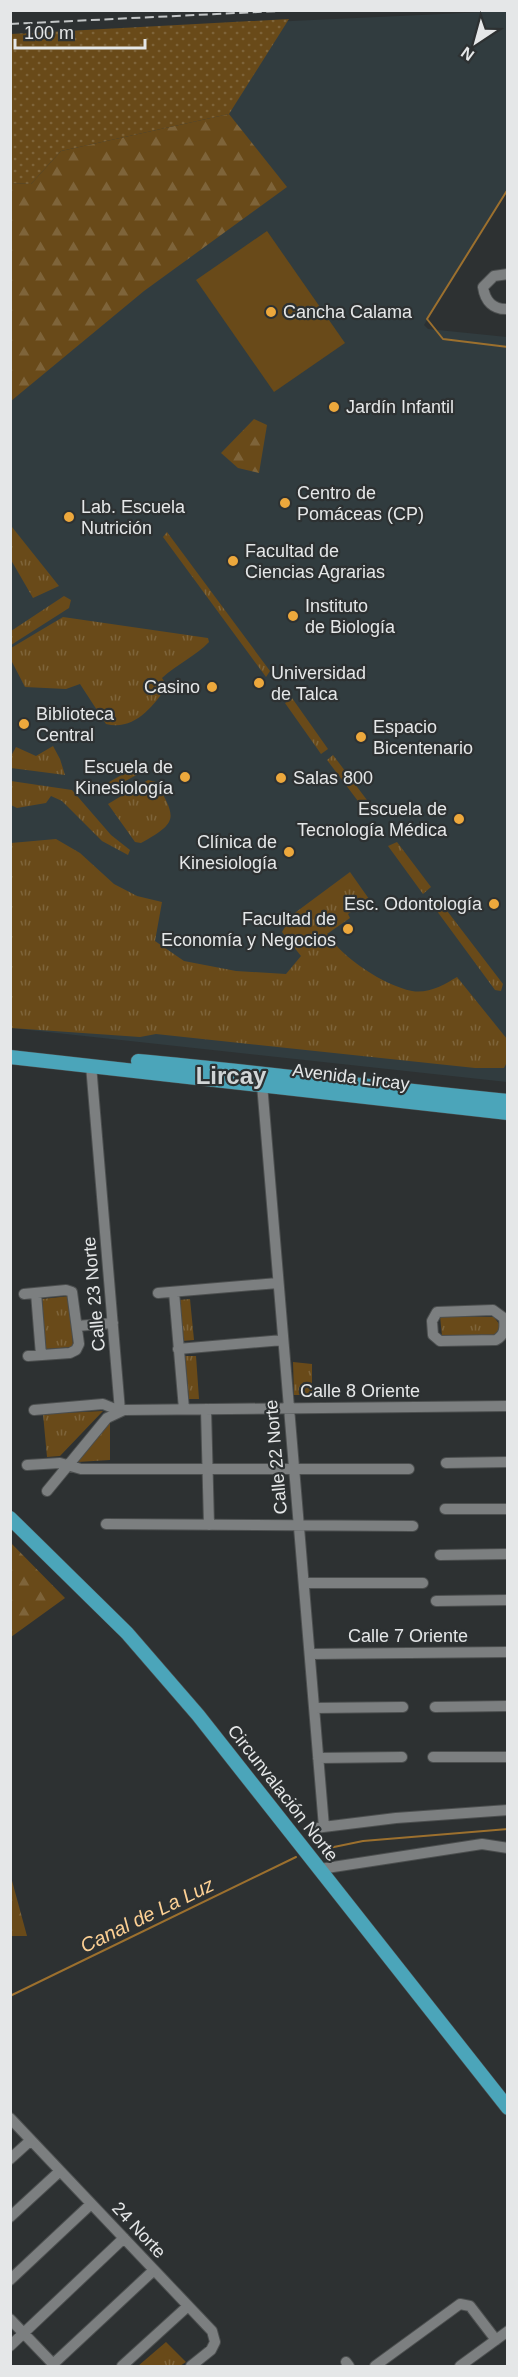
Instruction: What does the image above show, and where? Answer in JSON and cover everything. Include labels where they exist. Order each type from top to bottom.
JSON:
[{"type":"main road","name":"Avenida Lircay","points":[[10,1048],[264,1078],[507,1113]]},
{"type":"main road","name":"Avenida Lircay","points":[[10,1057],[351,1085],[507,1101]]},
{"type":"main road","name":"Circunvalación Norte","points":[[10,1518],[95,1600],[165,1676],[507,2108]]},
{"type":"street","points":[[507,274],[494,276],[483,287],[488,301],[497,308],[507,309]]},
{"type":"street","name":"Calle 23 Norte","points":[[91,1065],[120,1411]]},
{"type":"street","name":"Calle 22 Norte","points":[[264,1078],[278,1283],[318,1758],[319,1828],[396,1818],[507,1810]]},
{"type":"street","points":[[158,1293],[278,1283]]},
{"type":"street","points":[[28,1356],[70,1353],[76,1350],[79,1344],[72,1292],[30,1294],[41,1355]]},
{"type":"street","points":[[174,1292],[184,1409]]},
{"type":"street","points":[[494,1310],[504,1318],[506,1326],[504,1333],[496,1340],[440,1341],[433,1335],[432,1320],[437,1312],[494,1310]]},
{"type":"street","points":[[77,1326],[113,1323]]},
{"type":"street","points":[[178,1349],[283,1340]]},
{"type":"street","name":"Calle 8 Oriente","points":[[34,1410],[103,1404],[120,1411],[507,1406]]},
{"type":"street","points":[[206,1409],[209,1525]]},
{"type":"street","points":[[47,1491],[107,1418],[120,1411]]},
{"type":"street","points":[[446,1463],[507,1462]]},
{"type":"street","points":[[27,1466],[60,1463],[81,1469],[409,1469]]},
{"type":"street","points":[[445,1509],[507,1509]]},
{"type":"street","points":[[106,1524],[414,1526]]},
{"type":"street","points":[[440,1555],[507,1554]]},
{"type":"street","points":[[304,1583],[423,1583]]},
{"type":"street","points":[[436,1601],[507,1600]]},
{"type":"street","name":"Calle 7 Oriente","points":[[309,1654],[507,1652]]},
{"type":"street","points":[[435,1707],[507,1706]]},
{"type":"street","points":[[314,1708],[403,1707]]},
{"type":"street","points":[[318,1758],[402,1757]]},
{"type":"street","points":[[433,1757],[507,1757]]},
{"type":"street","points":[[320,1869],[482,1844],[507,1848]]},
{"type":"street","name":"24 Norte","points":[[10,2118],[212,2331],[215,2342],[211,2350],[191,2367]]},
{"type":"street","points":[[10,2159],[31,2140]]},
{"type":"street","points":[[10,2217],[60,2170]]},
{"type":"street","points":[[10,2280],[91,2204]]},
{"type":"street","points":[[10,2346],[124,2238]]},
{"type":"street","points":[[10,2319],[53,2366],[154,2270]]},
{"type":"street","points":[[375,2367],[460,2304],[470,2306],[496,2340]]},
{"type":"street","points":[[122,2367],[188,2306]]},
{"type":"street","points":[[460,2367],[507,2331]]},
{"type":"shaded area","name":"Universidad de Talca","points":[[507,11],[507,189],[424,325],[428,329],[507,337],[507,1082],[11,1028],[11,34]]},
{"type":"green space","points":[[289,19],[229,114],[61,151],[31,184],[11,183],[11,34]]},
{"type":"green space","points":[[229,114],[287,187],[144,291],[11,401],[11,183],[31,184],[61,151]]},
{"type":"green space","name":"Cancha Calama","points":[[267,231],[345,343],[274,392],[196,280]]},
{"type":"green space","points":[[254,419],[267,425],[259,473],[238,468],[221,453]]},
{"type":"green space","points":[[11,526],[59,586],[33,598],[11,560]]},
{"type":"green space","points":[[167,532],[270,671],[266,677],[163,537]]},
{"type":"green space","points":[[64,596],[71,600],[69,608],[11,645],[11,631]]},
{"type":"green space","points":[[63,617],[208,638],[209,642],[162,678],[167,686],[156,702],[142,715],[125,724],[106,724],[80,684],[66,689],[25,687],[11,660],[11,648]]},
{"type":"green space","points":[[292,698],[328,749],[321,754],[285,703]]},
{"type":"green space","points":[[53,746],[65,775],[11,768],[11,756],[16,747],[36,756]]},
{"type":"green space","points":[[333,755],[376,812],[370,817],[327,760]]},
{"type":"green space","points":[[140,765],[144,771],[103,793],[98,788]]},
{"type":"green space","points":[[148,780],[156,782],[168,804],[170,819],[162,830],[141,843],[135,842],[108,804]]},
{"type":"green space","points":[[11,781],[72,790],[111,835],[130,850],[128,855],[102,841],[62,801],[51,796],[46,803],[17,808],[11,805]]},
{"type":"green space","points":[[56,839],[80,853],[114,884],[137,896],[162,902],[155,941],[184,961],[236,971],[286,974],[301,956],[282,932],[292,915],[350,872],[369,899],[348,914],[350,918],[327,934],[334,943],[353,961],[377,977],[401,988],[418,992],[430,990],[457,977],[507,1039],[507,1062],[504,1068],[475,1068],[156,1034],[140,1037],[11,1028],[11,843]]},
{"type":"green space","points":[[397,842],[431,887],[423,894],[388,846]]},
{"type":"green space","points":[[438,899],[503,984],[501,991],[495,990],[431,903]]},
{"type":"green space","points":[[70,1296],[73,1347],[46,1349],[42,1299]]},
{"type":"green space","points":[[190,1299],[194,1340],[182,1341],[179,1300]]},
{"type":"green space","points":[[440,1316],[494,1317],[502,1328],[493,1338],[442,1336]]},
{"type":"green space","points":[[185,1356],[196,1356],[199,1399],[189,1399]]},
{"type":"green space","points":[[293,1362],[312,1364],[312,1395],[294,1395]]},
{"type":"green space","points":[[103,1411],[60,1456],[47,1457],[43,1414]]},
{"type":"green space","points":[[110,1422],[110,1460],[77,1462]]},
{"type":"green space","points":[[11,1543],[65,1598],[10,1637]]},
{"type":"green space","points":[[11,1877],[27,1936],[11,1936]]},
{"type":"green space","points":[[166,2342],[186,2362],[180,2366],[138,2366]]},
{"type":"waterway","points":[[508,189],[427,319],[443,339],[508,347]]},
{"type":"waterway","name":"Canal de La Luz","points":[[329,1848],[363,1841],[508,1829]]},
{"type":"waterway","name":"Canal de La Luz","points":[[10,1996],[296,1857]]},
{"type":"railway","points":[[10,24],[299,10]]},
{"type":"place","name":"Cancha Calama","points":[[271,312]]},
{"type":"place","name":"Jardín Infantil","points":[[334,407]]},
{"type":"place","name":"Centro de Pomáceas (CP)","points":[[285,503]]},
{"type":"place","name":"Lab. Escuela Nutrición","points":[[69,517]]},
{"type":"place","name":"Facultad de Ciencias Agrarias","points":[[233,561]]},
{"type":"place","name":"Instituto de Biología","points":[[293,616]]},
{"type":"place","name":"Universidad de Talca","points":[[259,683]]},
{"type":"place","name":"Casino","points":[[212,687]]},
{"type":"place","name":"Biblioteca Central","points":[[24,724]]},
{"type":"place","name":"Espacio Bicentenario","points":[[361,737]]},
{"type":"place","name":"Escuela de Kinesiología","points":[[185,777]]},
{"type":"place","name":"Salas 800","points":[[281,778]]},
{"type":"place","name":"Escuela de Tecnología Médica","points":[[459,819]]},
{"type":"place","name":"Clínica de Kinesiología","points":[[289,852]]},
{"type":"place","name":"Esc. Odontología","points":[[494,904]]},
{"type":"place","name":"Facultad de Economía y Negocios","points":[[348,929]]},
{"type":"district","name":"Lircay","points":[[231,1076]]}]
